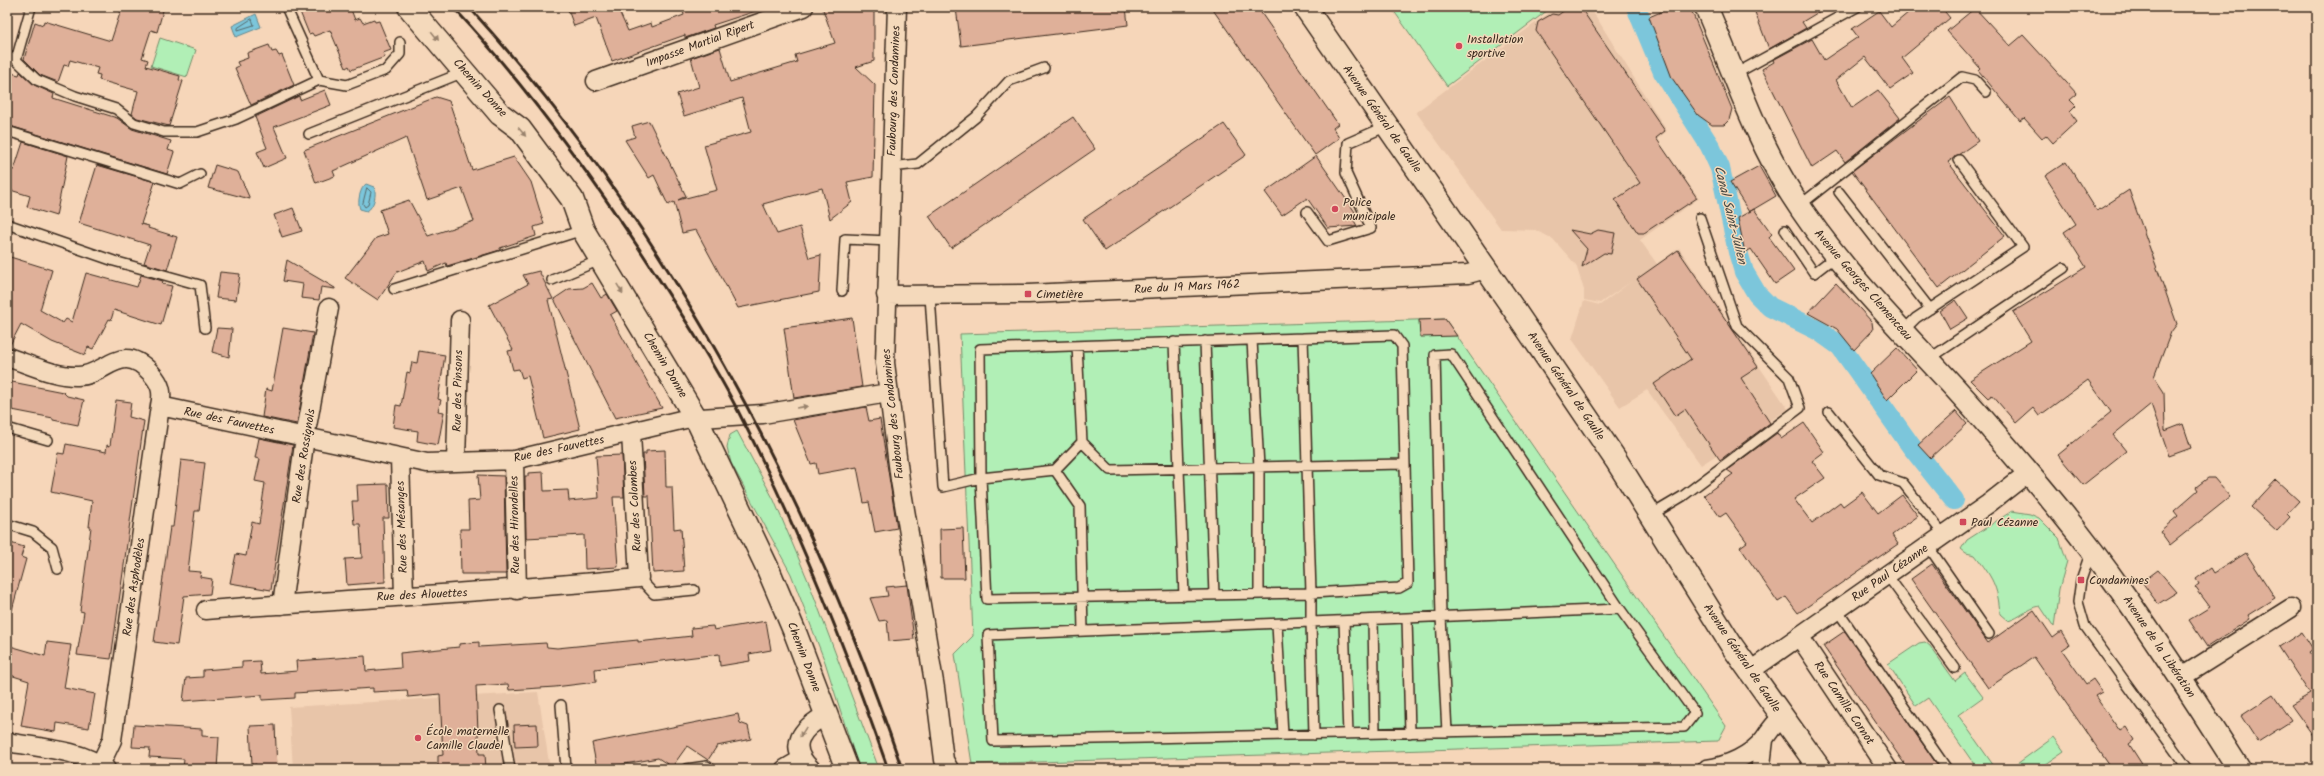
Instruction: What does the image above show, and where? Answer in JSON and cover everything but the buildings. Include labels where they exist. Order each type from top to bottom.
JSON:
[{"type":"street","name":"Chemin Donne","points":[[409,7],[500,114],[520,129],[572,199],[584,230],[696,420],[768,569],[796,635],[846,769]]},
{"type":"street","name":"Impasse Martial Ripert","points":[[596,81],[804,7]]},
{"type":"street","name":"Faubourg des Condamines","points":[[897,7],[886,295],[885,363],[888,393],[947,766]]},
{"type":"street","name":"Avenue Général de Gaulle","points":[[1305,7],[1486,269],[1652,515],[1750,671],[1820,769]]},
{"type":"street","name":"Avenue Georges Clemenceau","points":[[1706,7],[1764,144],[1799,206],[1836,256],[1902,332],[1960,391],[2029,472]]},
{"type":"street","name":"Rue du 19 Mars 1962","points":[[886,295],[930,296],[1028,294],[1460,274],[1486,269]]},
{"type":"street","name":"Rue des Rossignols","points":[[282,604],[306,437],[328,308]]},
{"type":"street","name":"Rue des Pinsons","points":[[456,461],[460,320]]},
{"type":"street","name":"Rue des Asphodèles","points":[[7,357],[67,375],[80,376],[121,360],[134,360],[145,367],[156,379],[163,392],[112,740],[103,767]]},
{"type":"street","name":"Rue des Fauvettes","points":[[160,406],[427,463],[514,460],[685,419],[696,420],[763,414],[888,393]]},
{"type":"street","name":"Rue des Colombes","points":[[631,433],[639,578]]},
{"type":"street","name":"Rue des Mésanges","points":[[400,458],[404,596]]},
{"type":"street","name":"Rue des Hirondelles","points":[[514,460],[517,590]]},
{"type":"street","name":"Rue Paul Cézanne","points":[[1750,671],[1944,535],[2029,472]]},
{"type":"street","name":"Avenue de la Libération","points":[[2029,472],[2122,591],[2239,769]]},
{"type":"street","name":"Rue des Alouettes","points":[[206,610],[404,596],[517,590],[639,578]]},
{"type":"street","points":[[2180,678],[2291,608]]},
{"type":"street","name":"Rue Camille Cornot","points":[[1799,636],[1888,769]]},
{"type":"street","points":[[784,769],[806,764],[799,744],[803,730],[810,723],[826,715]]},
{"type":"street","points":[[1762,769],[1761,764],[1764,740],[1770,727],[1782,717]]},
{"type":"street","points":[[1707,769],[1724,766],[1737,760],[1764,740]]},
{"type":"street","points":[[7,742],[66,752],[103,767]]},
{"type":"lane","points":[[16,60],[31,7]]},
{"type":"lane","points":[[286,7],[319,80]]},
{"type":"lane","points":[[1735,74],[1857,7]]},
{"type":"lane","points":[[7,56],[16,60],[37,80],[76,96],[116,109],[134,123],[164,132],[197,132],[236,119],[319,80],[347,85],[386,70],[400,54],[400,42]]},
{"type":"lane","points":[[891,167],[918,164],[976,117],[1009,81],[1044,68]]},
{"type":"lane","points":[[309,134],[464,72]]},
{"type":"lane","points":[[1799,206],[1962,77],[1975,80],[1986,92]]},
{"type":"lane","points":[[1308,212],[1328,241],[1371,228],[1346,173],[1348,143],[1387,126]]},
{"type":"lane","points":[[7,131],[180,184],[200,174]]},
{"type":"lane","points":[[1902,332],[1916,318],[2023,247],[1960,160]]},
{"type":"lane","points":[[1839,192],[1930,309]]},
{"type":"lane","points":[[1652,515],[1683,496],[1800,408],[1790,378],[1737,326],[1700,218]]},
{"type":"lane","points":[[7,224],[114,261],[200,285],[205,328]]},
{"type":"lane","points":[[394,289],[584,230]]},
{"type":"lane","points":[[1785,230],[1814,273],[1836,256]]},
{"type":"lane","points":[[842,291],[844,238],[889,241]]},
{"type":"lane","points":[[552,280],[602,259]]},
{"type":"lane","points":[[1929,359],[2064,268]]},
{"type":"lane","points":[[930,296],[943,487],[981,478],[1056,470],[1082,442]]},
{"type":"lane","points":[[1394,335],[1402,346],[1408,583],[1399,588],[1311,593],[987,599],[981,478],[980,349],[1394,335]]},
{"type":"lane","points":[[1303,338],[1314,735]]},
{"type":"lane","points":[[1252,340],[1259,467],[1259,594]]},
{"type":"lane","points":[[1205,341],[1214,595]]},
{"type":"lane","points":[[1174,342],[1184,596]]},
{"type":"lane","points":[[1077,346],[1082,442],[1110,470],[1180,470],[1404,464]]},
{"type":"lane","points":[[1446,732],[1441,617],[1435,355],[1451,354],[1620,609],[1695,713],[1684,727],[993,742],[988,635],[1277,624],[1310,622],[1373,620],[1407,618],[1441,617],[1620,609]]},
{"type":"lane","points":[[1829,412],[1878,475],[1903,483],[1944,535]]},
{"type":"lane","points":[[7,428],[48,440]]},
{"type":"lane","points":[[1056,470],[1080,506],[1084,597],[1083,631]]},
{"type":"lane","points":[[7,524],[33,532],[52,547],[58,569]]},
{"type":"lane","points":[[1928,546],[1989,634]]},
{"type":"lane","points":[[2091,550],[2081,580],[2078,602],[2085,626],[2188,769]]},
{"type":"lane","points":[[1887,575],[1955,668]]},
{"type":"lane","points":[[639,578],[654,594],[694,590]]},
{"type":"lane","points":[[1837,610],[1947,769]]},
{"type":"lane","points":[[1407,618],[1410,733]]},
{"type":"lane","points":[[1373,620],[1375,733]]},
{"type":"lane","points":[[1344,621],[1348,734]]},
{"type":"lane","points":[[1277,624],[1283,735]]},
{"type":"lane","points":[[561,705],[566,769]]},
{"type":"lane","points":[[500,710],[510,769]]},
{"type":"lane","points":[[686,769],[707,766],[711,769]]},
{"type":"shaded area","points":[[1557,7],[1590,7],[1667,131],[1656,140],[1699,198],[1640,240],[1657,264],[1679,248],[1788,409],[1701,465],[1647,390],[1620,407],[1572,339],[1584,301],[1600,305],[1632,281],[1600,303],[1584,300],[1584,290],[1576,265],[1553,239],[1536,230],[1501,229],[1416,112]]},
{"type":"shaded area","name":"École maternelle Camille Claudel","points":[[538,692],[550,769],[293,769],[289,707]]},
{"type":"green space","name":"Installation sportive","points":[[1391,7],[1552,7],[1447,86]]},
{"type":"green space","points":[[160,38],[196,50],[187,77],[151,66]]},
{"type":"green space","points":[[1445,319],[1726,726],[1718,741],[972,764],[955,654],[973,636],[960,334]]},
{"type":"green space","points":[[737,431],[774,500],[809,583],[879,769],[859,769],[825,662],[791,574],[731,463],[727,447],[730,435]]},
{"type":"green space","points":[[2012,511],[2030,514],[2039,518],[2059,538],[2067,561],[2059,589],[2054,627],[2040,606],[2008,621],[2000,614],[1998,596],[1990,576],[1975,555],[1966,553],[1961,549],[1967,540]]},
{"type":"green space","points":[[1925,642],[1930,646],[1955,681],[1965,673],[1983,697],[1958,715],[1996,769],[1974,769],[1976,767],[1928,698],[1916,706],[1888,664],[1919,643]]},
{"type":"green space","points":[[2054,737],[2064,751],[2038,769],[2010,769]]},
{"type":"water","points":[[256,14],[261,27],[236,37],[232,26]]},
{"type":"water","points":[[366,184],[374,187],[375,190],[373,203],[367,211],[360,209],[359,206],[361,192]]},
{"type":"waterway","name":"Canal Saint-Julien","points":[[1636,7],[1663,72],[1710,146],[1720,168],[1738,252],[1744,272],[1757,294],[1770,307],[1819,331],[1840,346],[1911,446],[1954,500]]},
{"type":"railway","points":[[453,7],[504,65],[576,157],[642,253],[715,369],[759,453],[800,541],[855,677],[888,769]]},
{"type":"railway","points":[[469,7],[541,91],[607,179],[668,271],[724,366],[776,463],[823,563],[865,665],[902,769]]},
{"type":"place","name":"Installation sportive","points":[[1459,46]]},
{"type":"place","name":"Police municipale","points":[[1335,209]]},
{"type":"place","name":"Cimetière","points":[[1028,294]]},
{"type":"place","name":"Paul Cézanne","points":[[1963,522]]},
{"type":"place","name":"Condamines","points":[[2081,580]]},
{"type":"place","name":"École maternelle Camille Claudel","points":[[418,738]]}]
